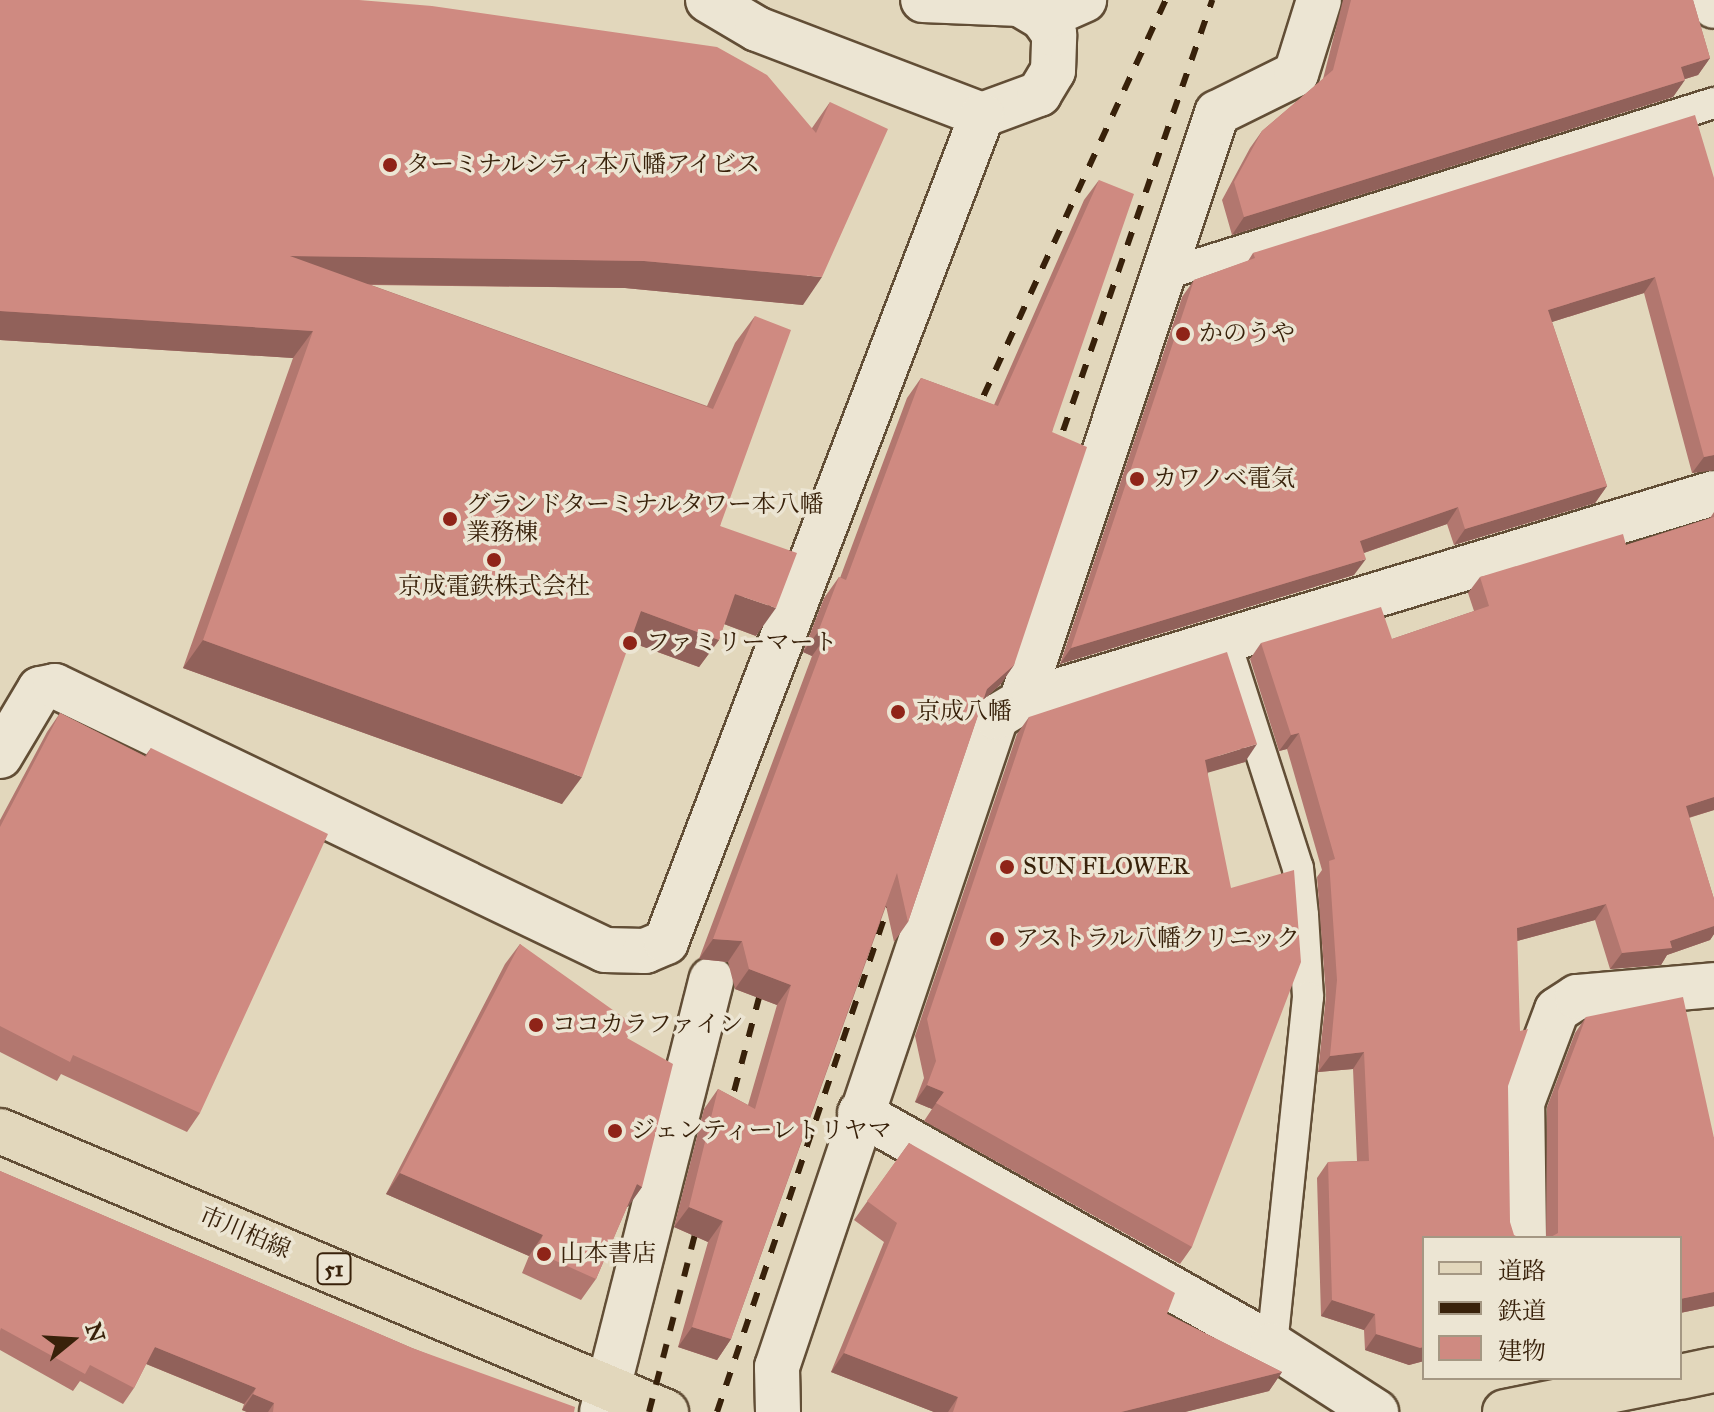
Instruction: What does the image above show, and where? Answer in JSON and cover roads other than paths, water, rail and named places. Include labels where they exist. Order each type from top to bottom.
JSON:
[{"type":"main road","name":"市川柏線","points":[[0,1131],[605,1398],[666,1412]]},
{"type":"main road","points":[[1682,1376],[1714,1370]]},
{"type":"main road","points":[[1521,1399],[1656,1380]]},
{"type":"street","points":[[708,0],[757,29],[982,115],[1023,106],[1039,94],[1053,71],[1054,34],[1043,18],[1020,4],[923,0]]},
{"type":"street","points":[[1043,18],[1084,0]]},
{"type":"street","points":[[1021,702],[1166,274],[1217,113],[1296,74],[1319,0]]},
{"type":"street","points":[[1712,0],[1714,6]]},
{"type":"street","points":[[0,756],[40,689],[55,686],[605,950],[645,951],[666,942],[982,115]]},
{"type":"street","points":[[778,1412],[777,1367],[860,1113],[996,717],[1021,702],[1714,493]]},
{"type":"street","points":[[605,1398],[711,980]]},
{"type":"street","points":[[1524,1236],[1522,1103],[1557,1010],[1577,997],[1714,985]]},
{"type":"street","points":[[860,1113],[1272,1345],[1376,1412]]},
{"type":"lane","points":[[1166,274],[1714,103]]},
{"type":"lane","points":[[1225,641],[1298,868],[1304,929],[1308,997],[1272,1345]]},
{"type":"railway","points":[[972,421],[1166,0]]},
{"type":"railway","points":[[1054,457],[1212,0]]},
{"type":"railway","points":[[717,1412],[894,889]]},
{"type":"railway","points":[[727,1118],[764,979]]},
{"type":"railway","points":[[649,1412],[700,1215]]},
{"type":"place","name":"ターミナルシティ本八幡アイビス","points":[[390,165]]},
{"type":"place","name":"かのうや","points":[[1183,334]]},
{"type":"place","name":"カワノベ電気","points":[[1137,479]]},
{"type":"place","name":"グランドターミナルタワー本八幡 業務棟","points":[[450,519]]},
{"type":"place","name":"京成電鉄株式会社","points":[[494,560]]},
{"type":"place","name":"ファミリーマート","points":[[630,643]]},
{"type":"place","name":"京成八幡","points":[[898,712]]},
{"type":"place","name":"SUN FLOWER","points":[[1007,867]]},
{"type":"place","name":"アストラル八幡クリニック","points":[[997,939]]},
{"type":"place","name":"ココカラファイン","points":[[536,1025]]},
{"type":"place","name":"ジェンティーレトリヤマ","points":[[615,1131]]},
{"type":"place","name":"山本書店","points":[[544,1254]]}]
